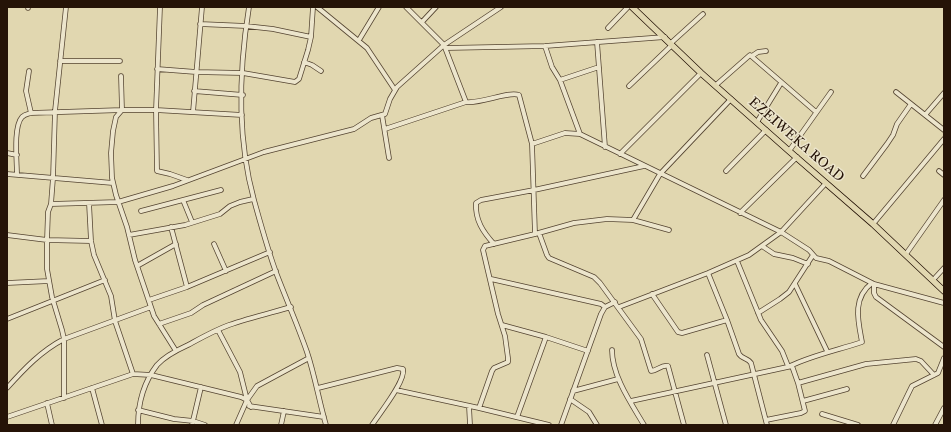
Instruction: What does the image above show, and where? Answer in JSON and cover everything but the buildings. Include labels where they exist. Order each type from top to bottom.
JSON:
[{"type":"main road","name":"EZEIWEKA ROAD","points":[[632,7],[716,86],[873,224],[944,291]]},
{"type":"street","points":[[64,398],[64,339],[49,281],[46,240],[53,178],[55,111],[66,7]]},
{"type":"street","points":[[160,7],[156,110],[157,171],[187,180]]},
{"type":"street","points":[[193,112],[202,7]]},
{"type":"street","points":[[250,7],[246,26],[242,95],[244,151],[253,199],[276,271],[291,307],[309,358],[318,388],[326,425]]},
{"type":"street","points":[[158,69],[196,72],[243,73],[295,82],[299,79],[311,37],[313,7]]},
{"type":"street","points":[[317,7],[367,48],[395,90]]},
{"type":"street","points":[[359,40],[379,7]]},
{"type":"street","points":[[406,7],[445,46],[466,102]]},
{"type":"street","points":[[422,22],[436,7]]},
{"type":"street","points":[[51,204],[118,202],[173,186],[264,152],[354,129],[371,118],[385,114],[390,98],[395,90],[445,46],[500,7]]},
{"type":"street","points":[[608,28],[628,7]]},
{"type":"street","points":[[629,86],[703,14]]},
{"type":"street","points":[[200,24],[273,29],[311,37]]},
{"type":"street","points":[[445,46],[545,46],[665,37]]},
{"type":"street","points":[[597,42],[605,147]]},
{"type":"street","points":[[545,46],[552,67],[560,80],[580,134]]},
{"type":"street","points":[[716,86],[749,56],[752,56],[758,52],[766,51]]},
{"type":"street","points":[[752,56],[781,83],[816,112]]},
{"type":"street","points":[[60,60],[120,60]]},
{"type":"street","points":[[304,62],[312,65],[320,71]]},
{"type":"street","points":[[560,80],[599,67]]},
{"type":"street","points":[[29,71],[26,91],[31,113]]},
{"type":"street","points":[[620,154],[701,72]]},
{"type":"street","points":[[121,76],[122,110],[116,117],[111,153],[113,182],[148,300],[159,324],[176,351]]},
{"type":"street","points":[[757,122],[781,83]]},
{"type":"street","points":[[194,91],[242,95]]},
{"type":"street","points":[[789,151],[831,92]]},
{"type":"street","points":[[896,92],[944,130]]},
{"type":"street","points":[[925,115],[944,93]]},
{"type":"street","points":[[385,129],[466,102],[471,103],[514,94],[519,95],[532,144],[537,234],[547,255],[549,258],[594,277],[619,307],[644,344],[651,371],[655,371],[664,365],[668,366],[684,425]]},
{"type":"street","points":[[633,220],[660,174],[731,99]]},
{"type":"street","points":[[863,176],[887,144],[897,124],[911,104]]},
{"type":"street","points":[[17,176],[16,137],[21,118],[24,115],[31,113],[55,111],[156,110],[242,115]]},
{"type":"street","points":[[382,115],[389,158]]},
{"type":"street","points":[[726,172],[766,130]]},
{"type":"street","points":[[532,144],[565,133],[580,134],[781,232],[821,260],[829,261],[873,283],[944,303]]},
{"type":"street","points":[[873,224],[944,139]]},
{"type":"street","points":[[7,153],[17,155]]},
{"type":"street","points":[[740,213],[763,189],[797,158]]},
{"type":"street","points":[[494,244],[479,224],[475,210],[476,203],[481,200],[644,166]]},
{"type":"street","points":[[939,171],[944,175]]},
{"type":"street","points":[[7,174],[17,176],[113,182]]},
{"type":"street","points":[[619,307],[708,273],[749,255],[781,232],[826,183]]},
{"type":"street","points":[[141,211],[221,190]]},
{"type":"street","points":[[129,235],[171,227],[220,214],[230,206],[253,199]]},
{"type":"street","points":[[184,200],[192,222]]},
{"type":"street","points":[[906,254],[944,200]]},
{"type":"street","points":[[89,203],[90,241],[94,255],[111,296],[115,321],[133,374]]},
{"type":"street","points":[[479,408],[492,371],[494,368],[508,362],[505,336],[498,314],[483,250],[485,246],[537,234],[574,223],[607,219],[633,220],[669,230]]},
{"type":"street","points":[[171,227],[187,287]]},
{"type":"street","points":[[7,236],[46,240],[90,241]]},
{"type":"street","points":[[137,266],[176,244]]},
{"type":"street","points":[[214,244],[226,271]]},
{"type":"street","points":[[762,246],[774,254],[793,258],[808,264]]},
{"type":"street","points":[[148,300],[187,287],[270,252]]},
{"type":"street","points":[[758,313],[780,300],[789,292],[813,255]]},
{"type":"street","points":[[737,261],[761,320],[782,351],[789,366],[793,368],[805,411],[766,420]]},
{"type":"street","points":[[933,280],[944,268]]},
{"type":"street","points":[[159,324],[191,313],[203,305],[276,271]]},
{"type":"street","points":[[708,273],[739,354],[741,357],[750,361],[767,425]]},
{"type":"street","points":[[491,279],[601,304],[605,307]]},
{"type":"street","points":[[7,319],[105,280]]},
{"type":"street","points":[[7,283],[49,281]]},
{"type":"street","points":[[873,283],[876,297],[944,347]]},
{"type":"street","points":[[630,401],[754,375],[789,366],[827,351],[862,342],[857,311],[863,291],[873,283]]},
{"type":"street","points":[[795,284],[827,351]]},
{"type":"street","points":[[652,294],[678,332],[682,333],[727,320]]},
{"type":"street","points":[[560,425],[601,314],[605,307],[615,302]]},
{"type":"street","points":[[7,388],[34,359],[52,345],[64,339],[151,307]]},
{"type":"street","points":[[138,425],[138,410],[141,397],[151,375],[163,359],[229,325],[291,307]]},
{"type":"street","points":[[502,325],[546,337],[588,351]]},
{"type":"street","points":[[218,330],[240,372],[247,400],[251,407]]},
{"type":"street","points":[[517,417],[546,337]]},
{"type":"street","points":[[612,350],[612,359],[618,379],[644,425]]},
{"type":"street","points":[[707,355],[726,425]]},
{"type":"street","points":[[236,425],[247,400],[257,386],[309,358]]},
{"type":"street","points":[[893,425],[912,386],[938,372],[944,358]]},
{"type":"street","points":[[798,383],[866,364],[916,359],[921,361],[934,375]]},
{"type":"street","points":[[318,388],[397,368],[403,369],[404,374],[396,390],[372,425]]},
{"type":"street","points":[[7,417],[133,374],[151,375],[241,397],[247,400]]},
{"type":"street","points":[[573,390],[618,379]]},
{"type":"street","points":[[193,423],[201,387]]},
{"type":"street","points":[[92,388],[102,425]]},
{"type":"street","points":[[803,401],[847,389]]},
{"type":"street","points":[[396,390],[549,425]]},
{"type":"street","points":[[570,399],[589,412],[597,425]]},
{"type":"street","points":[[47,404],[52,425]]},
{"type":"street","points":[[244,406],[324,417]]},
{"type":"street","points":[[469,406],[470,425]]},
{"type":"street","points":[[935,425],[944,408]]},
{"type":"street","points":[[138,410],[206,425]]},
{"type":"street","points":[[281,425],[284,412]]},
{"type":"street","points":[[822,414],[858,425]]}]
